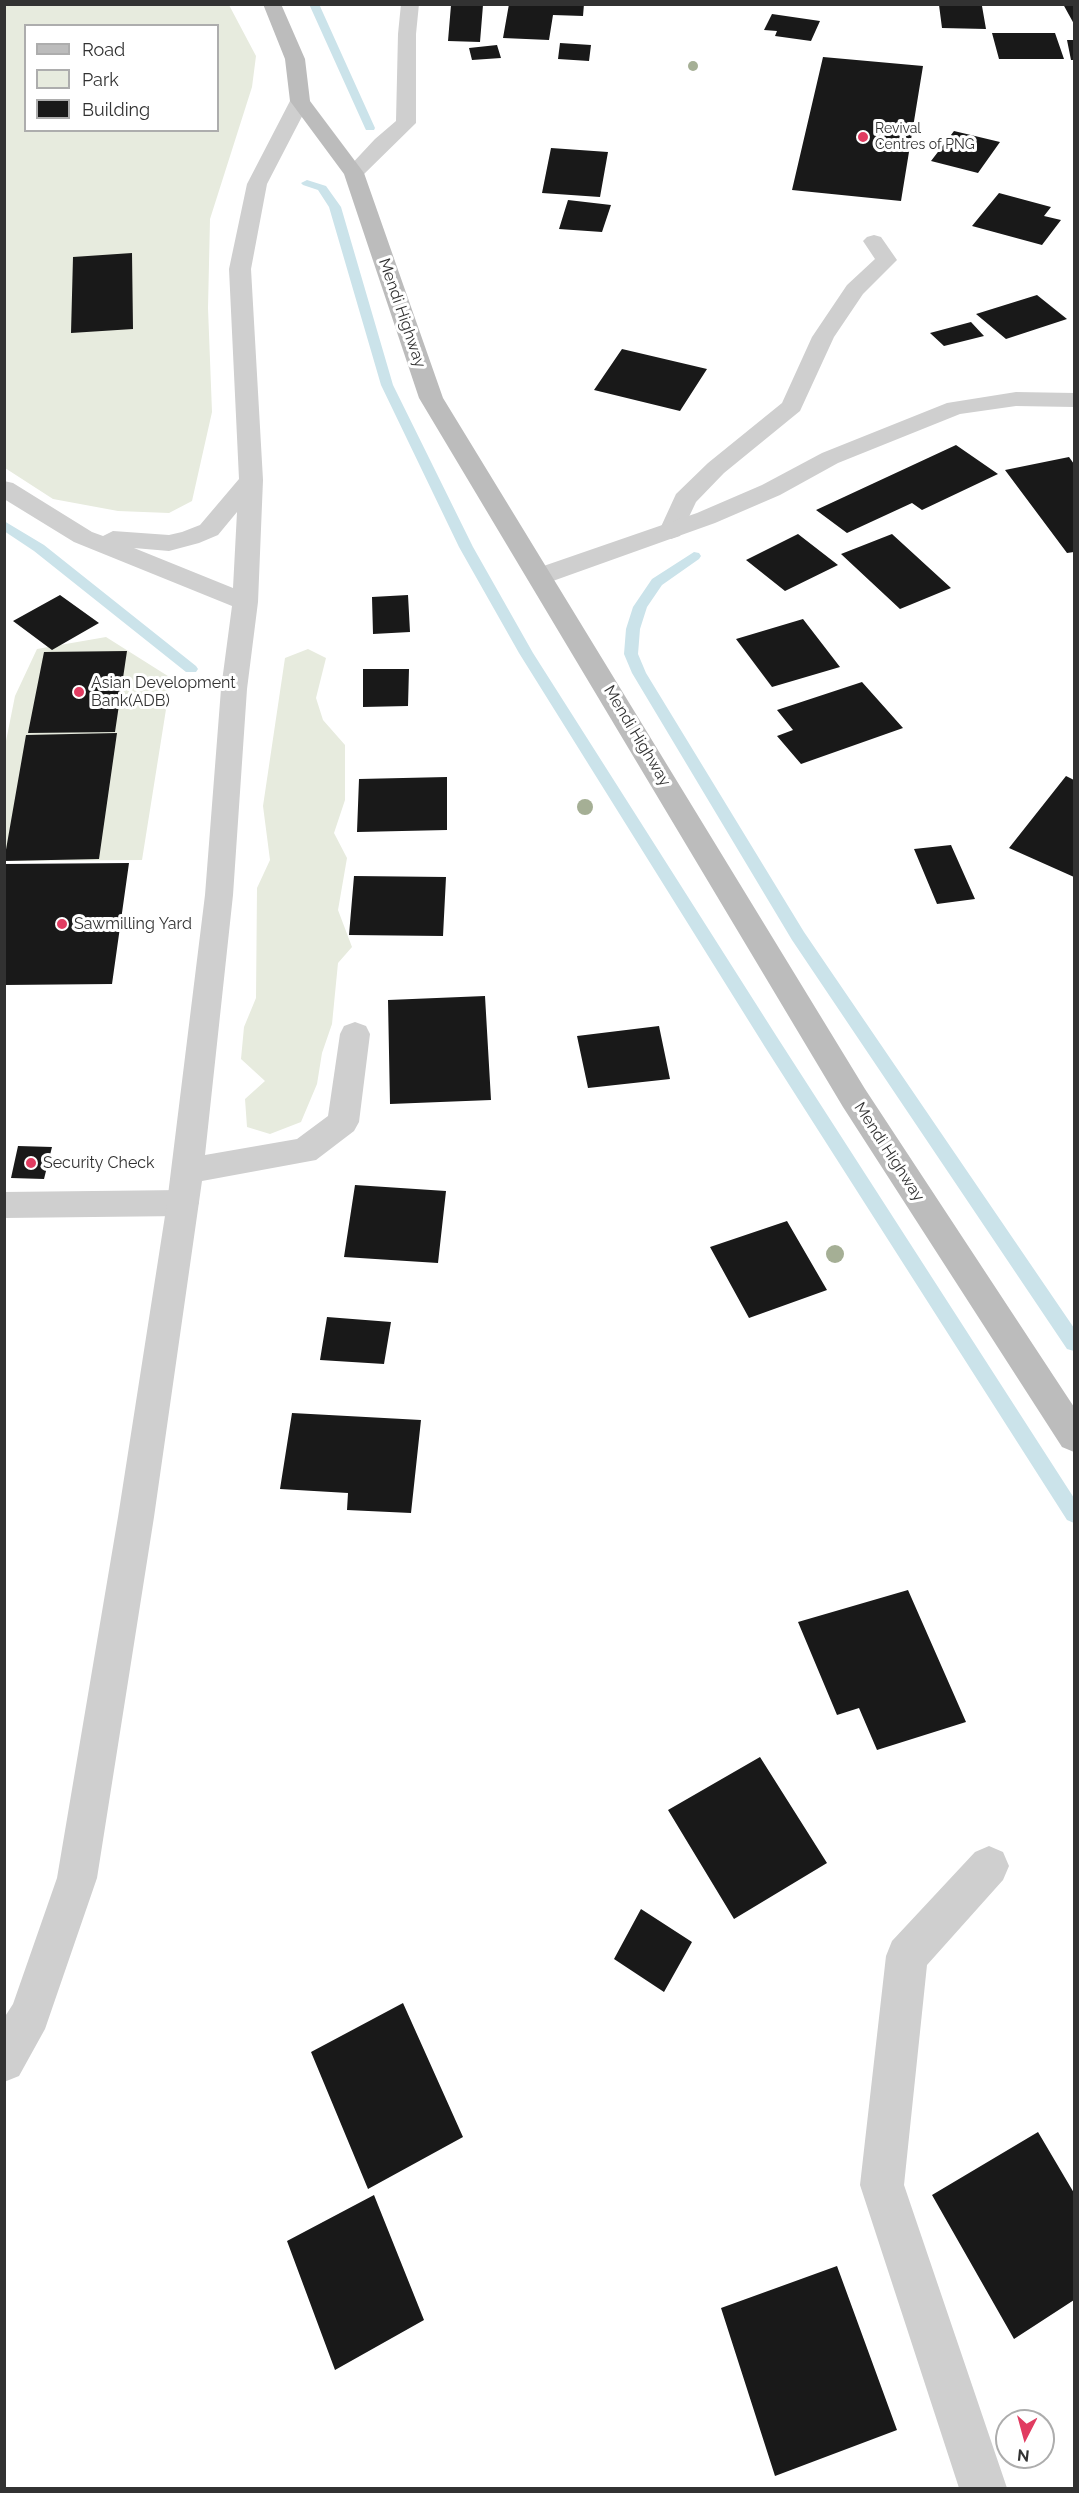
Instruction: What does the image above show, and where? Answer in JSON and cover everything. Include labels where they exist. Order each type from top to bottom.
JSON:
[{"type":"main road","points":[[272,4],[296,59],[300,101]]},
{"type":"main road","name":"Mendi Highway","points":[[300,101],[354,173],[431,398],[541,576],[854,1098],[1074,1436]]},
{"type":"street","points":[[354,173],[382,143],[406,123],[407,34],[410,4]]},
{"type":"street","points":[[4,2061],[30,2014],[77,1878],[183,1203],[219,895],[234,689],[245,602],[251,480],[240,269],[257,184],[300,101]]},
{"type":"street","points":[[671,531],[685,499],[716,468],[792,406],[823,337],[855,290],[886,260],[874,241]]},
{"type":"street","points":[[541,576],[671,531],[771,490],[830,458],[955,408],[1016,399],[1074,400]]},
{"type":"street","points":[[83,537],[168,543],[190,538],[209,530],[251,480]]},
{"type":"street","points":[[4,488],[83,537],[245,602]]},
{"type":"street","points":[[186,1171],[305,1151],[343,1122],[355,1034]]},
{"type":"street","points":[[4,1205],[183,1203]]},
{"type":"street","points":[[983,2488],[882,2185],[907,1956],[989,1866]]},
{"type":"green space","points":[[4,5],[229,5],[256,56],[252,87],[210,219],[208,308],[212,412],[192,501],[169,513],[118,511],[53,499],[5,468]]},
{"type":"green space","points":[[106,637],[171,678],[142,860],[5,861],[5,746],[15,696],[37,649]]},
{"type":"green space","points":[[308,649],[326,658],[316,698],[323,720],[345,745],[345,800],[334,833],[347,858],[338,910],[352,947],[338,963],[332,1024],[322,1053],[317,1084],[301,1122],[270,1134],[247,1127],[245,1099],[265,1081],[241,1059],[244,1027],[256,998],[257,888],[270,860],[263,806],[285,658]]},
{"type":"building","points":[[509,4],[584,4],[583,16],[553,15],[549,40],[503,38]]},
{"type":"building","points":[[1063,4],[1074,4],[1074,24]]},
{"type":"building","points":[[451,5],[483,5],[480,42],[448,41]]},
{"type":"building","points":[[939,5],[982,6],[986,29],[942,28]]},
{"type":"building","points":[[772,14],[820,21],[811,41],[775,36],[777,31],[764,30]]},
{"type":"building","points":[[992,33],[1055,33],[1064,59],[999,59]]},
{"type":"building","points":[[1067,40],[1074,40],[1074,60],[1071,60]]},
{"type":"building","points":[[560,43],[591,45],[589,61],[558,59]]},
{"type":"building","points":[[497,45],[501,58],[472,60],[469,48]]},
{"type":"building","points":[[823,57],[923,66],[901,201],[792,190]]},
{"type":"building","points":[[954,131],[1000,142],[978,173],[931,161]]},
{"type":"building","points":[[551,148],[608,152],[600,197],[542,193]]},
{"type":"building","points":[[999,193],[1051,207],[1044,216],[1061,220],[1042,245],[972,226]]},
{"type":"building","points":[[568,200],[611,205],[602,232],[559,229]]},
{"type":"building","points":[[132,253],[133,329],[71,333],[73,257]]},
{"type":"building","points":[[1037,295],[1067,319],[1006,339],[976,314]]},
{"type":"building","points":[[971,322],[984,336],[944,346],[930,333]]},
{"type":"building","points":[[622,349],[707,369],[680,411],[594,390]]},
{"type":"building","points":[[956,445],[998,474],[922,510],[912,503],[847,533],[816,510]]},
{"type":"building","points":[[1069,457],[1074,464],[1074,552],[1067,553],[1005,470]]},
{"type":"building","points":[[798,534],[838,565],[785,591],[746,560]]},
{"type":"building","points":[[892,534],[951,588],[900,609],[841,554]]},
{"type":"building","points":[[60,595],[99,623],[52,650],[13,621]]},
{"type":"building","points":[[408,595],[410,632],[373,634],[372,597]]},
{"type":"building","points":[[803,619],[840,667],[772,687],[736,639]]},
{"type":"building","name":"Asian Development Bank(ADB)","points":[[127,651],[115,732],[28,733],[44,652]]},
{"type":"building","points":[[363,669],[409,669],[408,706],[363,707]]},
{"type":"building","points":[[862,682],[903,728],[801,764],[777,736],[793,730],[777,710]]},
{"type":"building","points":[[117,733],[99,859],[4,861],[26,735]]},
{"type":"building","points":[[1066,776],[1074,780],[1074,877],[1009,848]]},
{"type":"building","points":[[447,777],[447,830],[357,832],[359,779]]},
{"type":"building","points":[[951,845],[975,899],[937,904],[914,849]]},
{"type":"building","name":"Sawmilling Yard","points":[[129,863],[112,984],[4,985],[4,864]]},
{"type":"building","points":[[354,876],[446,877],[443,936],[349,935]]},
{"type":"building","points":[[485,996],[491,1100],[390,1104],[388,1000]]},
{"type":"building","points":[[659,1026],[670,1079],[588,1088],[577,1036]]},
{"type":"building","name":"Security Check","points":[[18,1146],[52,1147],[44,1179],[11,1178]]},
{"type":"building","points":[[355,1185],[446,1191],[438,1263],[344,1257]]},
{"type":"building","points":[[787,1221],[827,1290],[749,1318],[710,1247]]},
{"type":"building","points":[[327,1317],[391,1322],[384,1364],[320,1360]]},
{"type":"building","points":[[292,1413],[421,1420],[411,1513],[347,1510],[348,1493],[280,1489]]},
{"type":"building","points":[[908,1590],[966,1722],[877,1750],[859,1708],[837,1715],[798,1622]]},
{"type":"building","points":[[760,1757],[827,1863],[734,1919],[668,1810]]},
{"type":"building","points":[[641,1909],[692,1942],[664,1992],[614,1959]]},
{"type":"building","points":[[403,2003],[463,2137],[368,2189],[311,2052]]},
{"type":"building","points":[[1038,2132],[1074,2193],[1074,2300],[1014,2339],[932,2195]]},
{"type":"building","points":[[374,2195],[424,2320],[335,2370],[287,2241]]},
{"type":"building","points":[[837,2266],[897,2430],[775,2476],[721,2308]]},
{"type":"waterway","points":[[314,4],[370,128]]},
{"type":"waterway","points":[[307,183],[322,188],[335,207],[387,385],[466,547],[526,653],[771,1042],[1074,1514]]},
{"type":"waterway","points":[[4,525],[39,548],[191,669]]},
{"type":"waterway","points":[[694,556],[657,582],[640,607],[633,629],[631,654],[639,673],[798,936],[1074,1343]]},
{"type":"place","name":"Revival Centres of PNG","points":[[863,137]]},
{"type":"place","name":"Asian Development Bank(ADB)","points":[[79,692]]},
{"type":"place","name":"Sawmilling Yard","points":[[62,924]]},
{"type":"place","name":"Security Check","points":[[31,1163]]}]
